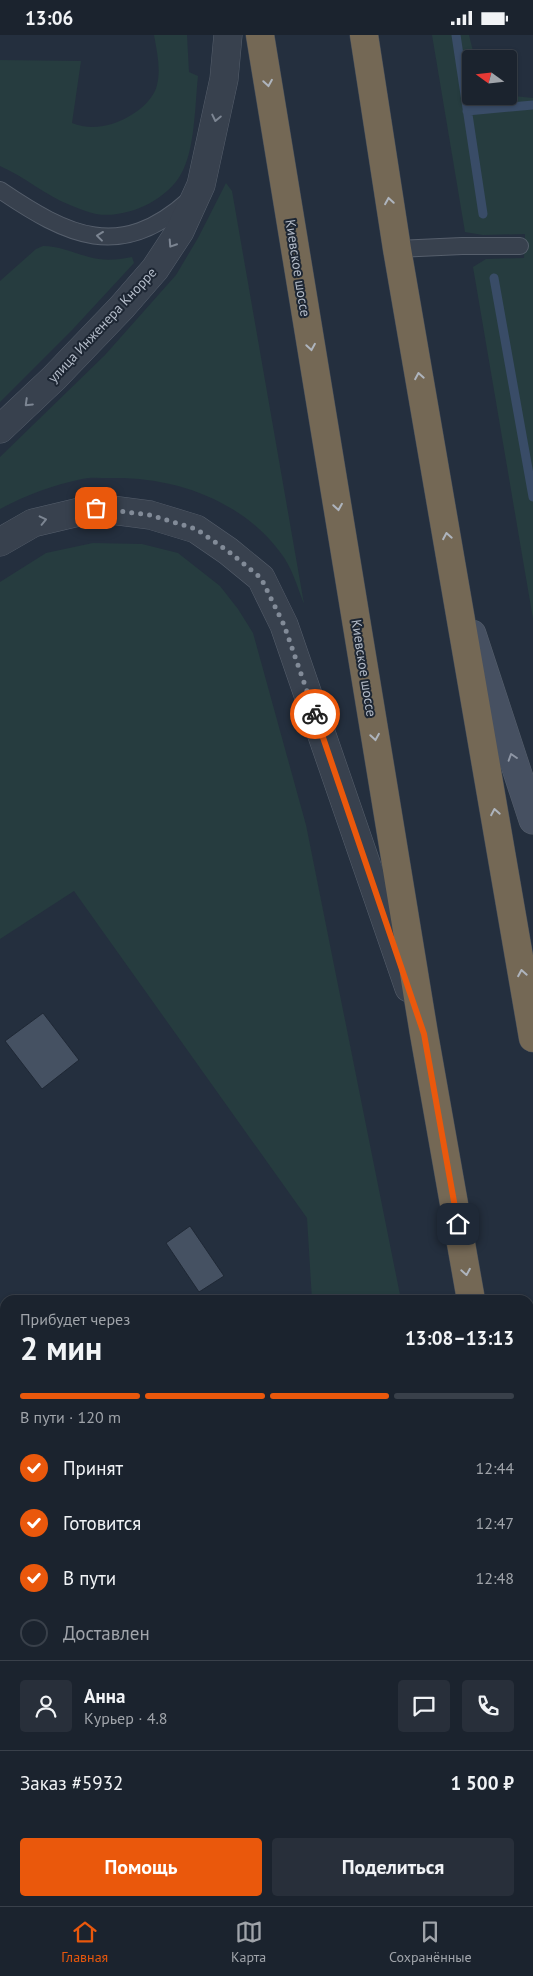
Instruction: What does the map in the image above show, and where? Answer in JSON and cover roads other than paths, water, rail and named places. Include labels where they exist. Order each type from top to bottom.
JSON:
[{"type":"highway","name":"Киевское шоссе","points":[[260,35],[424,1034],[470,1295]]},
{"type":"highway","points":[[364,35],[397,249],[533,1038]]},
{"type":"main road","points":[[456,584],[533,820]]},
{"type":"street","name":"улица Инженера Кнорре","points":[[0,429],[89,342],[155,269],[180,231],[201,185],[224,79],[228,35]]},
{"type":"street","points":[[0,542],[33,523],[96,508],[141,514],[196,529],[228,551],[261,578],[284,625],[424,1034]]},
{"type":"lane","points":[[0,190],[59,226],[86,235],[109,237],[131,234],[154,226],[175,212],[201,185]]},
{"type":"lane","points":[[397,249],[520,246]]},
{"type":"waterway","points":[[456,35],[483,214]]},
{"type":"waterway","points":[[467,111],[533,105]]},
{"type":"waterway","points":[[494,278],[533,497]]}]
